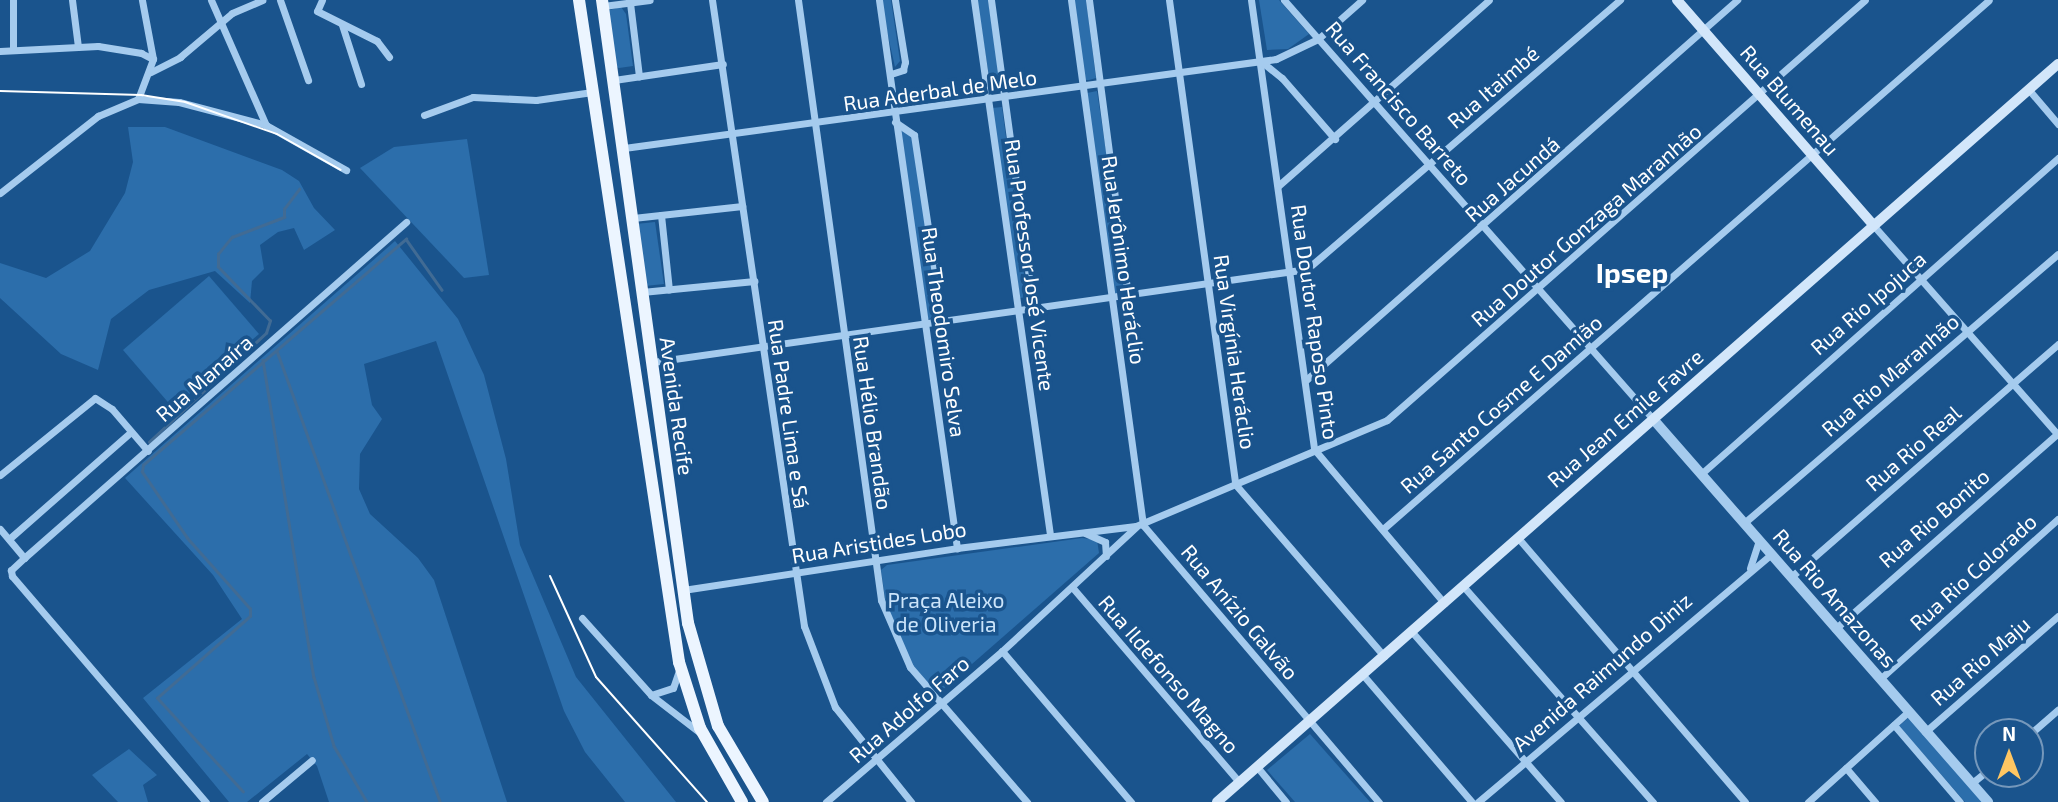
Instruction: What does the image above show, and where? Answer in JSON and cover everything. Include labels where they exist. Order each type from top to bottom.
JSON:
[{"type":"main road","name":"Avenida Recife","points":[[579,0],[680,668],[704,736],[742,802]]},
{"type":"main road","name":"Rua Blumenau","points":[[1677,0],[1761,93],[1839,191],[1873,225]]},
{"type":"main road","name":"Avenida Recife","points":[[603,3],[683,590],[709,703],[739,766],[763,802]]},
{"type":"main road","name":"Rua Jean Emile Favre","points":[[1220,801],[2058,64]]},
{"type":"street","points":[[13,0],[13,50]]},
{"type":"street","points":[[72,0],[78,47]]},
{"type":"street","points":[[138,99],[151,72],[152,59],[142,0]]},
{"type":"street","points":[[211,0],[218,22],[267,125]]},
{"type":"street","points":[[151,72],[180,57],[218,22],[262,0]]},
{"type":"street","points":[[280,0],[308,80]]},
{"type":"street","points":[[603,3],[650,0]]},
{"type":"street","name":"Rua Padre Lima e Sá","points":[[712,0],[754,281],[793,573],[817,667],[835,707],[875,762],[911,802]]},
{"type":"street","name":"Rua Hélio Brandão","points":[[798,0],[875,559],[894,638],[939,704],[1027,802]]},
{"type":"street","name":"Rua Theodomiro Selva","points":[[879,0],[957,548]]},
{"type":"street","name":"Rua Theodomiro Selva","points":[[891,74],[903,70],[905,62],[895,0]]},
{"type":"street","name":"Rua Professor José Vicente","points":[[974,0],[1050,535]]},
{"type":"street","name":"Rua Professor José Vicente","points":[[991,0],[1033,307]]},
{"type":"street","name":"Rua Jerônimo Heráclio","points":[[1072,0],[1140,526]]},
{"type":"street","name":"Rua Jerônimo Heráclio","points":[[1089,0],[1128,295]]},
{"type":"street","name":"Rua Virgínia Heráclio","points":[[1169,0],[1235,484]]},
{"type":"street","name":"Rua Doutor Raposo Pinto","points":[[1251,0],[1314,449],[1444,603]]},
{"type":"street","name":"Rua Francisco Barreto","points":[[1284,0],[1653,419]]},
{"type":"street","name":"Rua Aderbal de Melo","points":[[624,148],[895,118],[988,99],[1101,86],[1261,61],[1303,49],[1362,0]]},
{"type":"street","points":[[1278,186],[1335,139],[1489,0]]},
{"type":"street","name":"Rua Itaimbé","points":[[653,362],[1289,273],[1319,262],[1620,0]]},
{"type":"street","name":"Rua Jacundá","points":[[1306,380],[1484,226],[1737,0]]},
{"type":"street","name":"Rua Doutor Gonzaga Maranhão","points":[[1140,526],[1314,449],[1387,420],[1404,408],[1865,0]]},
{"type":"street","name":"Rua Santo Cosme E Damião","points":[[1383,529],[1813,157],[1989,0]]},
{"type":"street","points":[[319,1],[317,10],[377,41],[389,57]]},
{"type":"street","points":[[630,3],[639,76]]},
{"type":"street","points":[[342,25],[360,84]]},
{"type":"street","points":[[0,51],[78,47],[126,50],[152,59]]},
{"type":"street","points":[[1261,61],[1282,78],[1335,139]]},
{"type":"street","points":[[614,80],[723,64]]},
{"type":"street","points":[[2029,90],[2058,124]]},
{"type":"street","points":[[424,115],[473,97],[536,100],[592,92]]},
{"type":"street","points":[[0,193],[98,116],[138,99],[179,102],[267,125],[346,170]]},
{"type":"street","name":"Rua Theodomiro Selva","points":[[895,118],[914,135],[942,320]]},
{"type":"street","name":"Rua Rio Ipojuca","points":[[1701,474],[2058,158]]},
{"type":"street","points":[[633,218],[742,205]]},
{"type":"street","points":[[661,215],[669,290]]},
{"type":"street","name":"Rua Manaíra","points":[[24,558],[406,222]]},
{"type":"street","points":[[1873,225],[2057,435]]},
{"type":"street","name":"Rua Rio Maranhão","points":[[1744,523],[2058,254]]},
{"type":"street","points":[[642,292],[754,281]]},
{"type":"street","name":"Rua Rio Real","points":[[1791,577],[2058,344]]},
{"type":"street","points":[[0,475],[95,398],[112,409],[148,451]]},
{"type":"street","name":"Rua Rio Amazonas","points":[[1653,419],[1988,802]]},
{"type":"street","points":[[9,540],[131,432]]},
{"type":"street","name":"Rua Rio Bonito","points":[[1835,629],[2057,435]]},
{"type":"street","points":[[1235,484],[1384,656]]},
{"type":"street","name":"Rua Rio Colorado","points":[[1880,679],[2058,519]]},
{"type":"street","name":"Rua Aristides Lobo","points":[[683,590],[875,559],[1050,535],[1140,526]]},
{"type":"street","name":"Rua Adolfo Faro","points":[[826,802],[1002,652],[1140,526]]},
{"type":"street","name":"Rua Anízio Galvão","points":[[1140,526],[1379,802]]},
{"type":"street","points":[[0,529],[24,558],[11,570],[12,576],[206,802]]},
{"type":"street","points":[[1081,532],[1105,542],[1105,556]]},
{"type":"street","points":[[1518,538],[1745,802]]},
{"type":"street","points":[[1749,569],[1759,540]]},
{"type":"street","name":"Avenida Raimundo Diniz","points":[[1478,802],[1749,569],[1771,554]]},
{"type":"street","points":[[1463,586],[1653,802]]},
{"type":"street","name":"Rua Ildefonso Magno","points":[[1072,587],[1240,783]]},
{"type":"street","name":"Rua Rio Maju","points":[[1926,732],[2058,616]]},
{"type":"street","points":[[582,618],[651,695],[704,736]]},
{"type":"street","points":[[1412,632],[1561,802]]},
{"type":"street","points":[[1002,652],[1131,802]]},
{"type":"street","points":[[651,695],[673,688],[680,668]]},
{"type":"street","points":[[1363,675],[1472,802]]},
{"type":"street","points":[[2044,722],[2058,710]]},
{"type":"street","points":[[1808,802],[1908,712]]},
{"type":"street","points":[[1894,725],[1960,802]]},
{"type":"street","points":[[262,802],[312,760]]},
{"type":"street","points":[[1258,768],[1286,802]]},
{"type":"street","points":[[1846,768],[1875,802]]},
{"type":"green space","points":[[880,0],[891,0],[900,61],[895,67]]},
{"type":"green space","points":[[977,0],[988,0],[1001,86],[996,89],[991,89]]},
{"type":"green space","points":[[1072,0],[1086,0],[1096,78],[1089,80],[1083,80]]},
{"type":"green space","points":[[1259,0],[1279,0],[1309,34],[1288,49],[1267,50]]},
{"type":"green space","points":[[621,7],[626,14],[633,66],[619,68],[614,66],[609,10]]},
{"type":"green space","points":[[1097,91],[1127,292],[1114,295],[1087,93]]},
{"type":"green space","points":[[1002,107],[1027,297],[1020,298],[992,108]]},
{"type":"green space","points":[[899,126],[913,136],[940,317],[928,319]]},
{"type":"green space","points":[[128,127],[165,127],[282,170],[299,181],[314,208],[335,230],[304,250],[294,228],[278,232],[260,245],[264,269],[252,281],[250,303],[215,271],[149,290],[111,319],[98,370],[61,354],[0,298],[0,263],[46,278],[90,251],[125,193],[133,162]]},
{"type":"green space","points":[[467,139],[489,275],[464,278],[360,168],[394,147]]},
{"type":"green space","points":[[655,222],[664,284],[645,286],[636,224]]},
{"type":"green space","points":[[395,241],[458,319],[484,375],[506,459],[520,545],[576,677],[676,802],[625,802],[585,752],[564,711],[436,341],[364,364],[372,405],[382,419],[360,454],[359,489],[370,514],[418,558],[434,580],[507,802],[329,802],[317,766],[307,754],[247,802],[229,802],[143,698],[242,619],[213,575],[125,478]]},
{"type":"green space","points":[[209,276],[259,334],[173,408],[123,350]]},
{"type":"green space","name":"Praça Aleixo de Oliveria","points":[[1082,538],[1097,540],[1099,553],[940,692],[933,692],[912,667],[886,605],[881,570],[887,565]]},
{"type":"green space","points":[[1909,717],[1983,802],[1965,802],[1899,726]]},
{"type":"green space","points":[[1310,734],[1370,802],[1295,802],[1267,770]]},
{"type":"green space","points":[[129,749],[157,775],[143,785],[148,802],[118,802],[92,775]]},
{"type":"waterway","points":[[149,442],[266,333],[270,321],[218,267],[218,254],[232,237],[284,217],[284,209],[299,189]]},
{"type":"waterway","points":[[243,792],[157,698],[250,616],[250,609],[187,538],[142,472],[143,465],[406,239],[442,290]]},
{"type":"waterway","points":[[277,351],[440,802]]},
{"type":"waterway","points":[[263,360],[314,677],[334,746],[367,802]]},
{"type":"tram line","points":[[0,91],[141,95],[185,102],[277,134],[341,170]]},
{"type":"tram line","points":[[550,576],[596,677],[707,802]]},
{"type":"district","name":"Ipsep","points":[[1632,272]]}]
